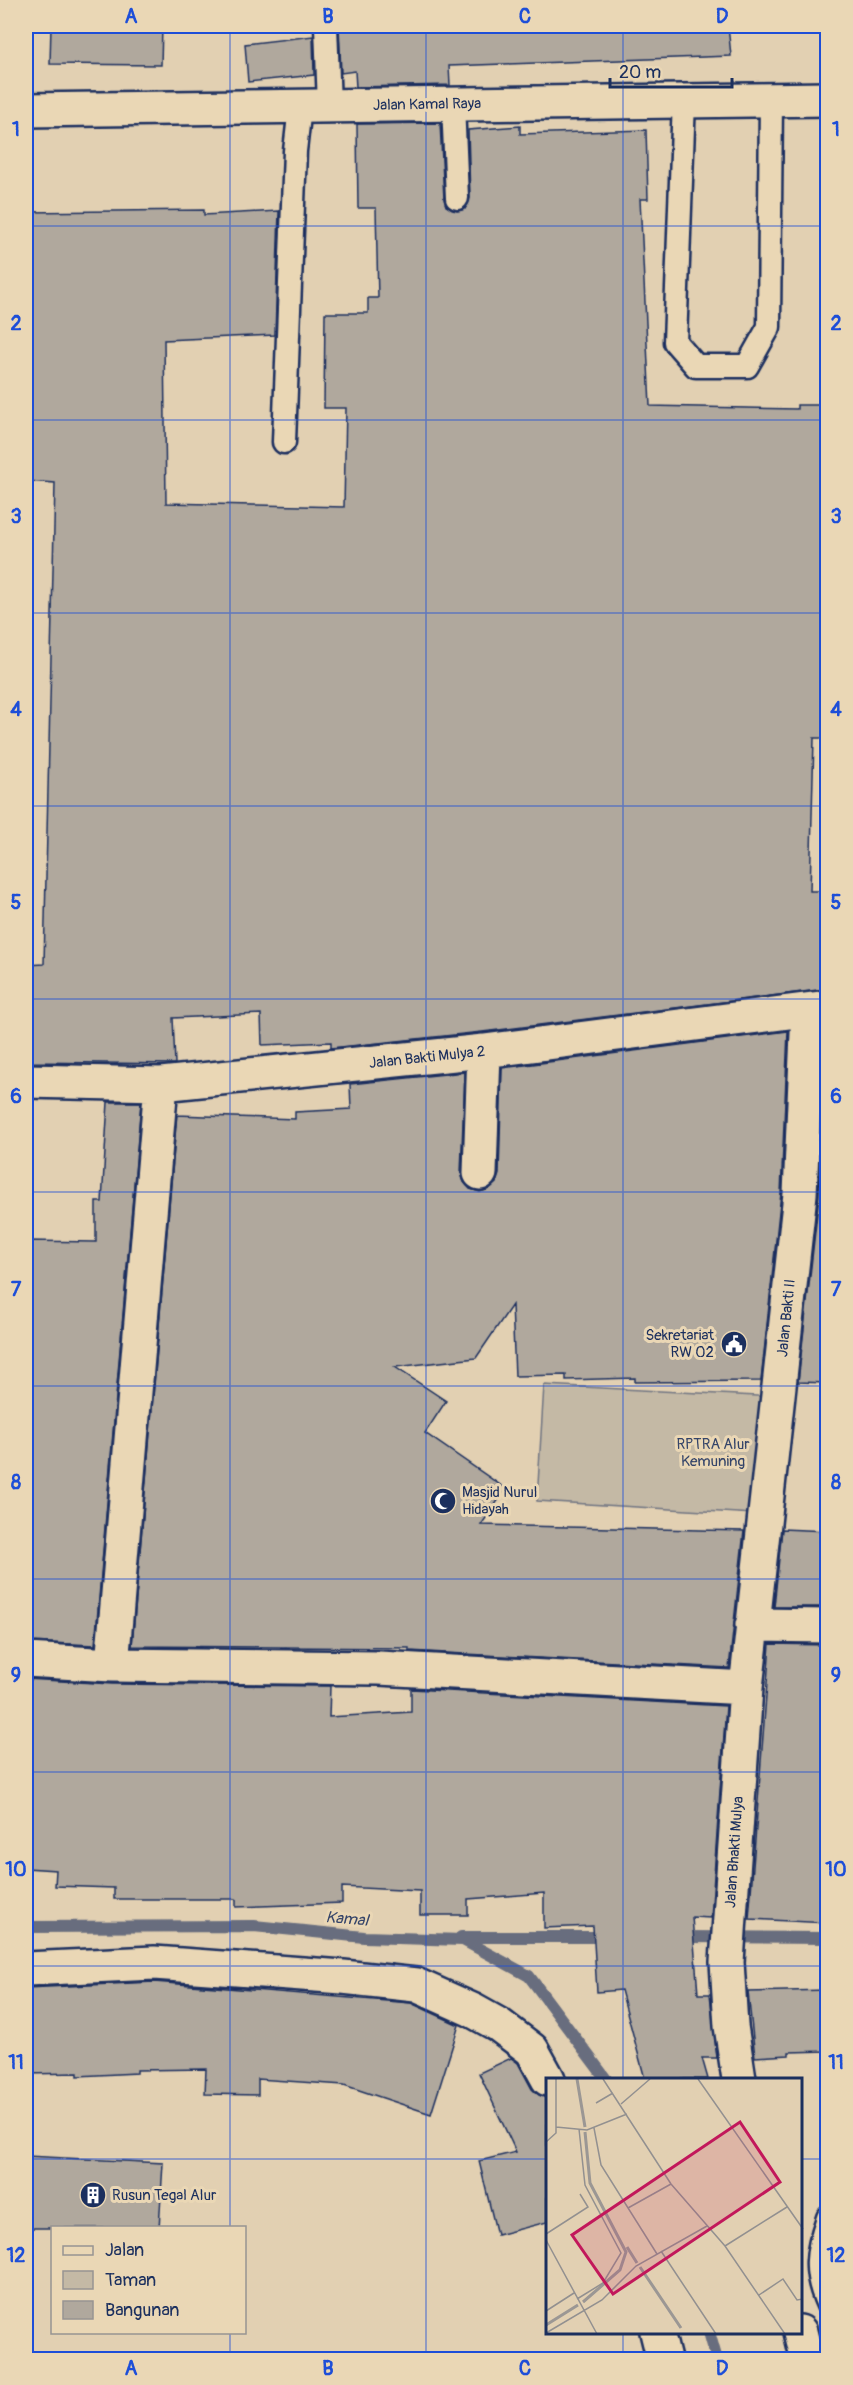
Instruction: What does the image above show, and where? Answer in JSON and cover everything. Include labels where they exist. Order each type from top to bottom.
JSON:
[{"type":"street","name":"Jalan Kamal Raya","points":[[26,110],[828,99]]},
{"type":"street","name":"Jalan Bakti Mulya 2","points":[[26,1081],[161,1084],[484,1051],[818,1009]]},
{"type":"street","name":"Jalan Bakti II","points":[[752,1625],[800,1194],[818,1009]]},
{"type":"street","points":[[480,1173],[484,1051]]},
{"type":"street","points":[[112,1665],[161,1084]]},
{"type":"street","points":[[752,1625],[828,1626]]},
{"type":"street","name":"Jalan Bhakti Mulya","points":[[739,2078],[731,2026],[727,1962],[752,1625]]},
{"type":"street","points":[[26,1660],[112,1665],[379,1668],[746,1688]]},
{"type":"street","points":[[26,1969],[154,1963],[416,1985],[499,2025],[531,2050],[547,2078]]},
{"type":"street","points":[[658,2334],[664,2360]]},
{"type":"street","points":[[800,2334],[807,2360]]},
{"type":"lane","points":[[284,442],[295,151],[314,106],[326,26]]},
{"type":"lane","points":[[684,100],[675,342],[696,366],[747,366],[769,327],[771,99]]},
{"type":"lane","points":[[453,104],[457,198]]},
{"type":"lane","points":[[828,2218],[818,2247],[817,2281],[828,2305]]},
{"type":"green space","name":"RPTRA Alur Kemuning","points":[[544,1385],[778,1397],[771,1515],[537,1501]]},
{"type":"building","points":[[51,26],[162,26],[161,65],[50,64]]},
{"type":"building","points":[[339,26],[728,26],[731,56],[449,66],[450,85],[356,87],[355,71],[341,73]]},
{"type":"building","points":[[313,36],[314,75],[248,82],[245,44]]},
{"type":"building","points":[[440,123],[444,199],[446,206],[457,211],[465,209],[470,198],[468,130],[520,126],[520,134],[646,130],[648,199],[640,199],[650,406],[797,409],[797,405],[828,405],[828,738],[814,738],[810,891],[828,891],[828,989],[482,1032],[331,1048],[331,1042],[262,1045],[261,1014],[173,1018],[175,1064],[30,1062],[26,965],[44,964],[55,483],[26,481],[26,212],[204,210],[204,215],[279,211],[275,335],[164,340],[166,503],[344,507],[346,408],[324,408],[325,313],[368,313],[368,298],[378,298],[376,208],[358,208],[357,124]]},
{"type":"building","points":[[826,1026],[828,1383],[798,1382],[819,1196]]},
{"type":"building","points":[[788,1031],[781,1193],[761,1381],[635,1382],[635,1378],[566,1380],[566,1375],[515,1376],[512,1305],[476,1358],[395,1367],[446,1401],[425,1433],[506,1489],[481,1525],[744,1531],[729,1668],[409,1651],[409,1648],[132,1646],[177,1113],[177,1115],[295,1119],[295,1112],[351,1109],[350,1084],[465,1072],[461,1173],[470,1189],[480,1192],[496,1183],[499,1174],[502,1068]]},
{"type":"building","points":[[108,1102],[141,1102],[95,1645],[26,1642],[26,1241],[96,1242],[96,1202],[102,1202]]},
{"type":"building","points":[[782,1529],[828,1531],[828,1607],[774,1607]]},
{"type":"building","points":[[770,1644],[828,1645],[828,1923],[749,1919]]},
{"type":"building","points":[[26,1679],[112,1684],[330,1686],[329,1717],[411,1712],[411,1689],[726,1706],[711,1918],[692,1917],[698,1994],[710,1994],[717,2058],[702,2058],[708,2078],[645,2078],[621,1990],[597,1992],[593,1926],[544,1928],[544,1893],[468,1899],[468,1915],[420,1915],[420,1891],[342,1887],[342,1903],[236,1907],[236,1899],[114,1899],[114,1888],[55,1886],[56,1870],[26,1868],[32,1711],[26,1711]]},
{"type":"building","points":[[154,1982],[411,2003],[459,2025],[431,2114],[344,2085],[258,2079],[258,2095],[205,2094],[206,2069],[137,2070],[137,2073],[78,2076],[78,2073],[26,2074],[26,1988]]},
{"type":"building","points":[[828,1990],[828,2051],[789,2052],[789,2055],[755,2057],[748,1992]]},
{"type":"building","points":[[511,2058],[518,2063],[532,2089],[546,2098],[546,2222],[497,2235],[479,2161],[516,2152],[479,2073]]},
{"type":"building","name":"Rusun Tegal Alur","points":[[26,2156],[163,2163],[159,2226],[26,2228]]},
{"type":"waterway","name":"Kamal","points":[[26,1927],[254,1926],[364,1937],[463,1940],[529,1976],[605,2078]]},
{"type":"waterway","points":[[461,1937],[609,1937]]},
{"type":"waterway","points":[[677,1937],[828,1938]]},
{"type":"waterway","name":"Kamal","points":[[710,2334],[717,2360]]},
{"type":"place","name":"Sekretariat RW 02","points":[[734,1344]]},
{"type":"place","name":"Masjid Nurul Hidayah","points":[[443,1501]]},
{"type":"place","name":"Rusun Tegal Alur","points":[[93,2195]]}]
